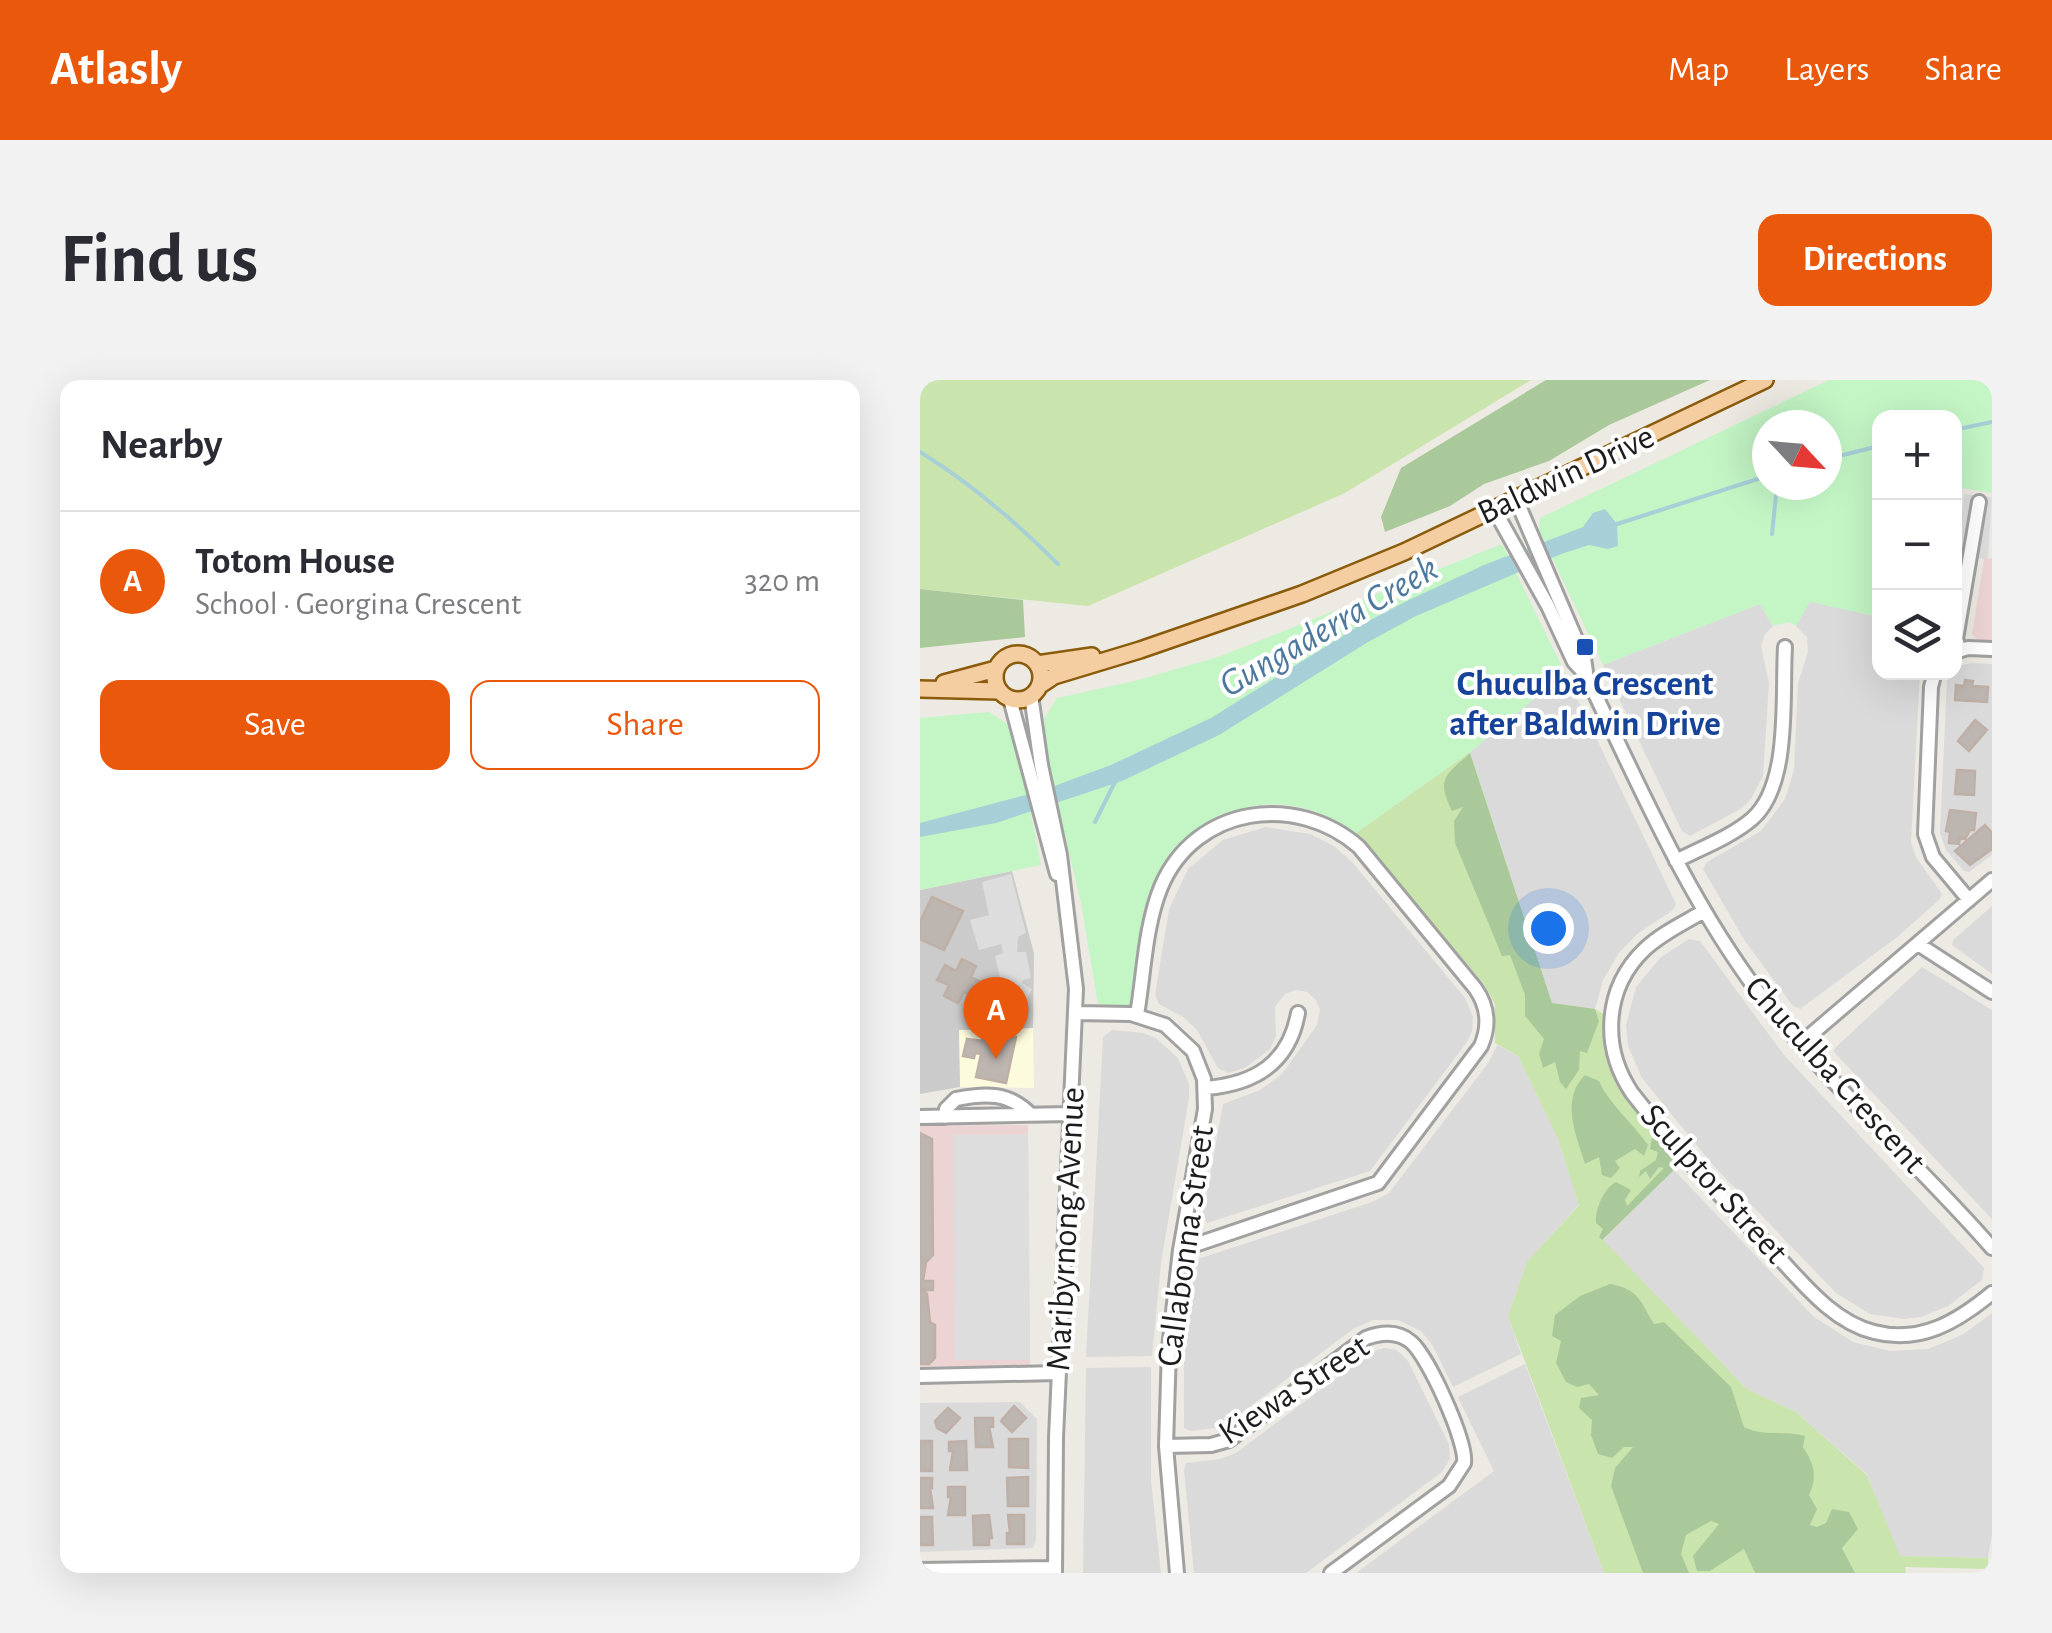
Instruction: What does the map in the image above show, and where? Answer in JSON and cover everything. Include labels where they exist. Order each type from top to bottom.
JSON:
[{"type":"main road","name":"Baldwin Drive","points":[[1035,690],[1054,676],[1302,594],[1404,552],[1765,380]]},
{"type":"main road","name":"Baldwin Drive","points":[[1036,664],[1140,650]]},
{"type":"main road","points":[[1018,654],[1036,664],[1040,671],[1035,690],[1017,700],[1004,695],[920,688],[996,669],[1006,657],[1018,654]]},
{"type":"main road","points":[[996,669],[996,684],[1004,695]]},
{"type":"street","name":"Chuculba Crescent","points":[[1516,499],[1530,534],[1538,574]]},
{"type":"street","points":[[1962,602],[1978,502]]},
{"type":"street","name":"Chuculba Crescent","points":[[1494,509],[1511,541],[1538,574],[1584,658],[1586,675],[1676,861],[1749,980],[1800,1044],[1992,1248]]},
{"type":"street","points":[[1676,861],[1750,821],[1772,792],[1778,772],[1785,647]]},
{"type":"street","points":[[1962,651],[1992,649]]},
{"type":"street","points":[[1935,680],[1925,834],[1933,857],[1969,900]]},
{"type":"street","name":"Maribyrnong Avenue","points":[[1034,767],[1035,690]]},
{"type":"street","name":"Maribyrnong Avenue","points":[[1004,695],[1034,767],[1072,940],[1076,1014],[1058,1374],[1055,1570]]},
{"type":"street","points":[[1137,1015],[1156,903],[1171,868],[1187,848],[1218,826],[1266,813],[1316,820],[1359,847],[1475,988],[1486,1008],[1486,1032],[1477,1053],[1378,1183],[1180,1250]]},
{"type":"street","points":[[1800,1044],[1992,880]]},
{"type":"street","name":"Sculptor Street","points":[[1704,911],[1644,950],[1628,968],[1617,990],[1611,1013],[1612,1049],[1632,1092],[1701,1176],[1842,1318],[1887,1334],[1923,1333],[1956,1320],[1992,1294]]},
{"type":"street","points":[[1918,944],[1992,992]]},
{"type":"street","points":[[1206,1088],[1243,1083],[1270,1067],[1289,1043],[1298,1013]]},
{"type":"street","name":"Callabonna Street","points":[[1076,1014],[1137,1015],[1165,1024],[1188,1044],[1198,1060],[1206,1088],[1168,1348],[1166,1446],[1177,1573]]},
{"type":"street","points":[[920,1117],[1071,1114]]},
{"type":"street","name":"Kiewa Street","points":[[1166,1446],[1217,1445],[1229,1440],[1366,1338],[1385,1333],[1410,1341],[1422,1356],[1464,1442],[1462,1470],[1448,1486],[1332,1573]]},
{"type":"street","points":[[920,1376],[1058,1374]]},
{"type":"street","points":[[920,1570],[1055,1570]]},
{"type":"shaded area","points":[[1964,494],[1992,497],[1988,559],[1978,558],[1977,567],[1962,566]]},
{"type":"shaded area","points":[[1992,558],[1992,642],[1978,640],[1972,634],[1984,559]]},
{"type":"shaded area","points":[[1809,601],[1872,615],[1872,680],[1920,680],[1911,842],[1916,857],[1942,894],[1896,938],[1800,1009],[1793,1006],[1745,941],[1703,869],[1707,862],[1761,831],[1785,799],[1794,770],[1798,683],[1808,652],[1807,637],[1796,626]]},
{"type":"shaded area","points":[[1760,604],[1773,626],[1761,646],[1769,683],[1763,776],[1742,808],[1690,836],[1682,831],[1603,665]]},
{"type":"shaded area","points":[[1992,664],[1992,855],[1969,872],[1946,850],[1940,833],[1947,680],[1962,680],[1962,665]]},
{"type":"shaded area","points":[[1565,673],[1676,904],[1619,953],[1603,980],[1595,1009],[1552,1003],[1470,752]]},
{"type":"shaded area","points":[[1266,827],[1310,834],[1334,846],[1353,863],[1465,998],[1473,1017],[1472,1031],[1370,1171],[1207,1223],[1203,1214],[1223,1104],[1260,1090],[1282,1074],[1317,1025],[1320,1010],[1307,992],[1285,994],[1275,1007],[1276,1036],[1270,1049],[1245,1068],[1228,1073],[1218,1068],[1197,1030],[1159,1004],[1155,995],[1169,909],[1188,869],[1223,840]]},
{"type":"shaded area","points":[[1012,871],[1034,953],[1033,1028],[959,1030],[960,1087],[920,1094],[920,890]]},
{"type":"shaded area","points":[[1011,874],[1026,933],[1018,937],[1017,952],[1026,952],[1031,978],[1022,983],[1032,989],[1012,1029],[983,1018],[1001,981],[995,956],[1003,953],[1001,944],[979,950],[970,920],[989,915],[982,882]]},
{"type":"shaded area","points":[[1992,906],[1992,974],[1952,945]]},
{"type":"shaded area","points":[[1689,939],[1700,941],[1784,1055],[1984,1268],[1982,1280],[1948,1306],[1921,1317],[1870,1314],[1836,1293],[1712,1164],[1642,1078],[1628,1046],[1626,1025],[1636,987],[1661,957]]},
{"type":"shaded area","points":[[1922,967],[1992,1010],[1992,1219],[1834,1052]]},
{"type":"shaded area","points":[[1033,1028],[1034,1088],[960,1087],[958,1030]]},
{"type":"shaded area","points":[[1112,1030],[1156,1038],[1178,1058],[1189,1084],[1161,1263],[1152,1356],[1086,1357],[1103,1037]]},
{"type":"shaded area","points":[[1497,1045],[1518,1056],[1558,1139],[1579,1204],[1527,1263],[1508,1316],[1521,1354],[1453,1387],[1421,1331],[1398,1320],[1373,1320],[1353,1329],[1223,1427],[1190,1431],[1184,1428],[1184,1362],[1194,1265],[1198,1259],[1389,1193],[1489,1062]]},
{"type":"shaded area","points":[[1028,1125],[1030,1365],[920,1367],[920,1126]]},
{"type":"shaded area","points":[[1028,1134],[1030,1360],[955,1360],[953,1135]]},
{"type":"shaded area","points":[[1674,1170],[1814,1317],[1853,1342],[1890,1351],[1928,1349],[1962,1335],[1992,1313],[1992,1535],[1988,1558],[1899,1556],[1867,1474],[1796,1412],[1747,1389],[1602,1240]]},
{"type":"shaded area","points":[[1397,1350],[1408,1361],[1449,1444],[1450,1459],[1442,1472],[1306,1573],[1194,1573],[1186,1463],[1236,1453],[1371,1352]]},
{"type":"shaded area","points":[[1525,1364],[1604,1573],[1356,1573],[1494,1471],[1458,1397]]},
{"type":"shaded area","points":[[1151,1367],[1151,1480],[1161,1573],[1083,1573],[1086,1368]]},
{"type":"shaded area","points":[[1020,1402],[1037,1419],[1033,1548],[920,1552],[920,1403]]},
{"type":"green space","points":[[920,380],[1531,380],[1345,493],[1088,606],[920,589]]},
{"type":"green space","points":[[1546,380],[1710,380],[1609,425],[1549,461],[1484,484],[1450,506],[1385,532],[1381,517],[1401,468]]},
{"type":"green space","points":[[1829,380],[1992,380],[1992,493],[1962,488],[1962,410],[1872,410],[1872,615],[1810,602],[1796,626],[1789,622],[1773,626],[1760,604],[1603,665],[1539,530],[1540,518],[1752,417],[1752,500],[1842,500],[1842,410],[1766,410]]},
{"type":"green space","points":[[1502,544],[1565,673],[1470,752],[1356,833],[1320,814],[1284,805],[1239,810],[1197,830],[1166,863],[1150,897],[1134,997],[1129,1005],[1119,1007],[1098,1004],[1081,903],[1048,764],[1044,719],[1057,698],[1221,656]]},
{"type":"green space","points":[[920,589],[1023,600],[1025,637],[920,648]]},
{"type":"green space","points":[[989,712],[1008,724],[1022,770],[1041,865],[920,890],[920,718]]},
{"type":"green space","points":[[1470,752],[1552,1003],[1595,1009],[1606,1015],[1606,1037],[1617,1077],[1639,1114],[1680,1163],[1603,1240],[1747,1389],[1796,1412],[1867,1475],[1900,1556],[1988,1558],[1988,1569],[1905,1567],[1906,1573],[1604,1573],[1508,1316],[1527,1262],[1579,1205],[1558,1139],[1518,1056],[1495,1043],[1495,1004],[1483,983],[1356,833]]},
{"type":"green space","points":[[1470,753],[1552,1003],[1595,1009],[1599,1021],[1587,1053],[1580,1051],[1579,1070],[1566,1089],[1555,1062],[1543,1068],[1539,1054],[1544,1039],[1525,1016],[1525,995],[1510,955],[1502,956],[1455,843],[1454,821],[1463,807],[1452,811],[1444,784],[1449,773]]},
{"type":"green space","points":[[1585,1075],[1599,1081],[1648,1145],[1644,1156],[1635,1149],[1615,1161],[1620,1168],[1611,1178],[1602,1175],[1599,1157],[1585,1164],[1574,1130],[1573,1095]]},
{"type":"green space","points":[[1658,1136],[1676,1159],[1674,1170],[1602,1240],[1599,1237],[1603,1229],[1596,1223],[1596,1217],[1608,1189],[1616,1182],[1631,1190],[1625,1200],[1627,1206],[1664,1168],[1659,1167],[1650,1179],[1646,1171],[1639,1177],[1640,1171],[1656,1160],[1658,1152],[1650,1149],[1652,1137]]},
{"type":"green space","points":[[1610,1284],[1633,1293],[1654,1324],[1664,1322],[1731,1387],[1744,1427],[1805,1436],[1803,1447],[1814,1476],[1809,1495],[1817,1509],[1810,1525],[1826,1523],[1832,1509],[1849,1512],[1858,1529],[1842,1548],[1855,1573],[1755,1573],[1744,1549],[1710,1571],[1697,1571],[1693,1556],[1719,1524],[1711,1521],[1686,1535],[1681,1554],[1689,1573],[1643,1573],[1611,1486],[1615,1468],[1633,1447],[1624,1447],[1612,1458],[1598,1454],[1591,1435],[1592,1420],[1579,1408],[1581,1398],[1599,1395],[1589,1384],[1577,1387],[1566,1382],[1556,1363],[1561,1341],[1552,1336],[1555,1315],[1580,1296]]},
{"type":"water","name":"Gungaderra Creek","points":[[1605,509],[1617,524],[1618,546],[1608,549],[1589,545],[1561,554],[1416,616],[1219,735],[1122,781],[996,823],[920,837],[920,823],[1041,791],[1111,765],[1211,718],[1357,627],[1484,565],[1583,527],[1593,513]]},
{"type":"building","points":[[1965,680],[1973,681],[1972,686],[1988,687],[1987,702],[1955,700],[1956,685],[1964,686]]},
{"type":"building","points":[[1975,720],[1987,730],[1969,751],[1958,741]]},
{"type":"building","points":[[1957,770],[1975,771],[1974,795],[1955,794]]},
{"type":"building","points":[[1950,810],[1976,813],[1974,830],[1965,839],[1960,838],[1959,844],[1949,843],[1950,832],[1946,831]]},
{"type":"building","points":[[1985,825],[1992,833],[1992,849],[1970,865],[1955,851]]},
{"type":"building","points":[[932,897],[963,911],[944,950],[920,939],[920,922]]},
{"type":"building","points":[[962,959],[976,966],[971,977],[983,983],[976,998],[964,992],[958,1003],[944,996],[949,985],[937,980],[945,965],[956,971]]},
{"type":"building","points":[[984,1030],[1016,1037],[1006,1083],[976,1077],[981,1054],[975,1053],[974,1058],[963,1056],[967,1039],[982,1041]]},
{"type":"building","points":[[920,1133],[932,1139],[933,1255],[926,1262],[923,1281],[933,1281],[933,1290],[923,1290],[927,1294],[930,1322],[935,1325],[935,1358],[929,1364],[920,1364]]},
{"type":"building","points":[[1014,1406],[1026,1418],[1012,1432],[1001,1421]]},
{"type":"building","points":[[948,1408],[960,1418],[946,1433],[937,1428],[935,1421]]},
{"type":"building","points":[[975,1418],[993,1418],[993,1427],[989,1427],[993,1447],[976,1447]]},
{"type":"building","points":[[1009,1439],[1028,1439],[1028,1468],[1009,1467]]},
{"type":"building","points":[[920,1441],[932,1441],[932,1471],[920,1471]]},
{"type":"building","points":[[966,1441],[967,1470],[950,1470],[953,1451],[949,1451],[949,1442]]},
{"type":"building","points":[[1028,1477],[1028,1506],[1008,1506],[1007,1478]]},
{"type":"building","points":[[920,1478],[932,1478],[933,1508],[920,1508]]},
{"type":"building","points":[[948,1487],[965,1487],[965,1515],[948,1515]]},
{"type":"building","points":[[989,1515],[989,1545],[974,1545],[973,1516]]},
{"type":"building","points":[[1008,1515],[1024,1515],[1024,1544],[1007,1544]]},
{"type":"building","points":[[920,1517],[932,1517],[933,1545],[920,1545]]},
{"type":"waterway","name":"Gungaderra Creek","points":[[1962,428],[1992,422]]},
{"type":"waterway","name":"Gungaderra Creek","points":[[1842,455],[1872,448]]},
{"type":"waterway","points":[[920,452],[992,504],[1058,564]]},
{"type":"waterway","name":"Gungaderra Creek","points":[[1617,524],[1752,481]]},
{"type":"waterway","points":[[1772,534],[1775,500]]},
{"type":"waterway","points":[[1095,822],[1115,782]]},
{"type":"place","name":"Chuculba Crescent after Baldwin Drive","points":[[1585,647]]},
{"type":"place","name":"Totom House","points":[[996,1059]]}]
